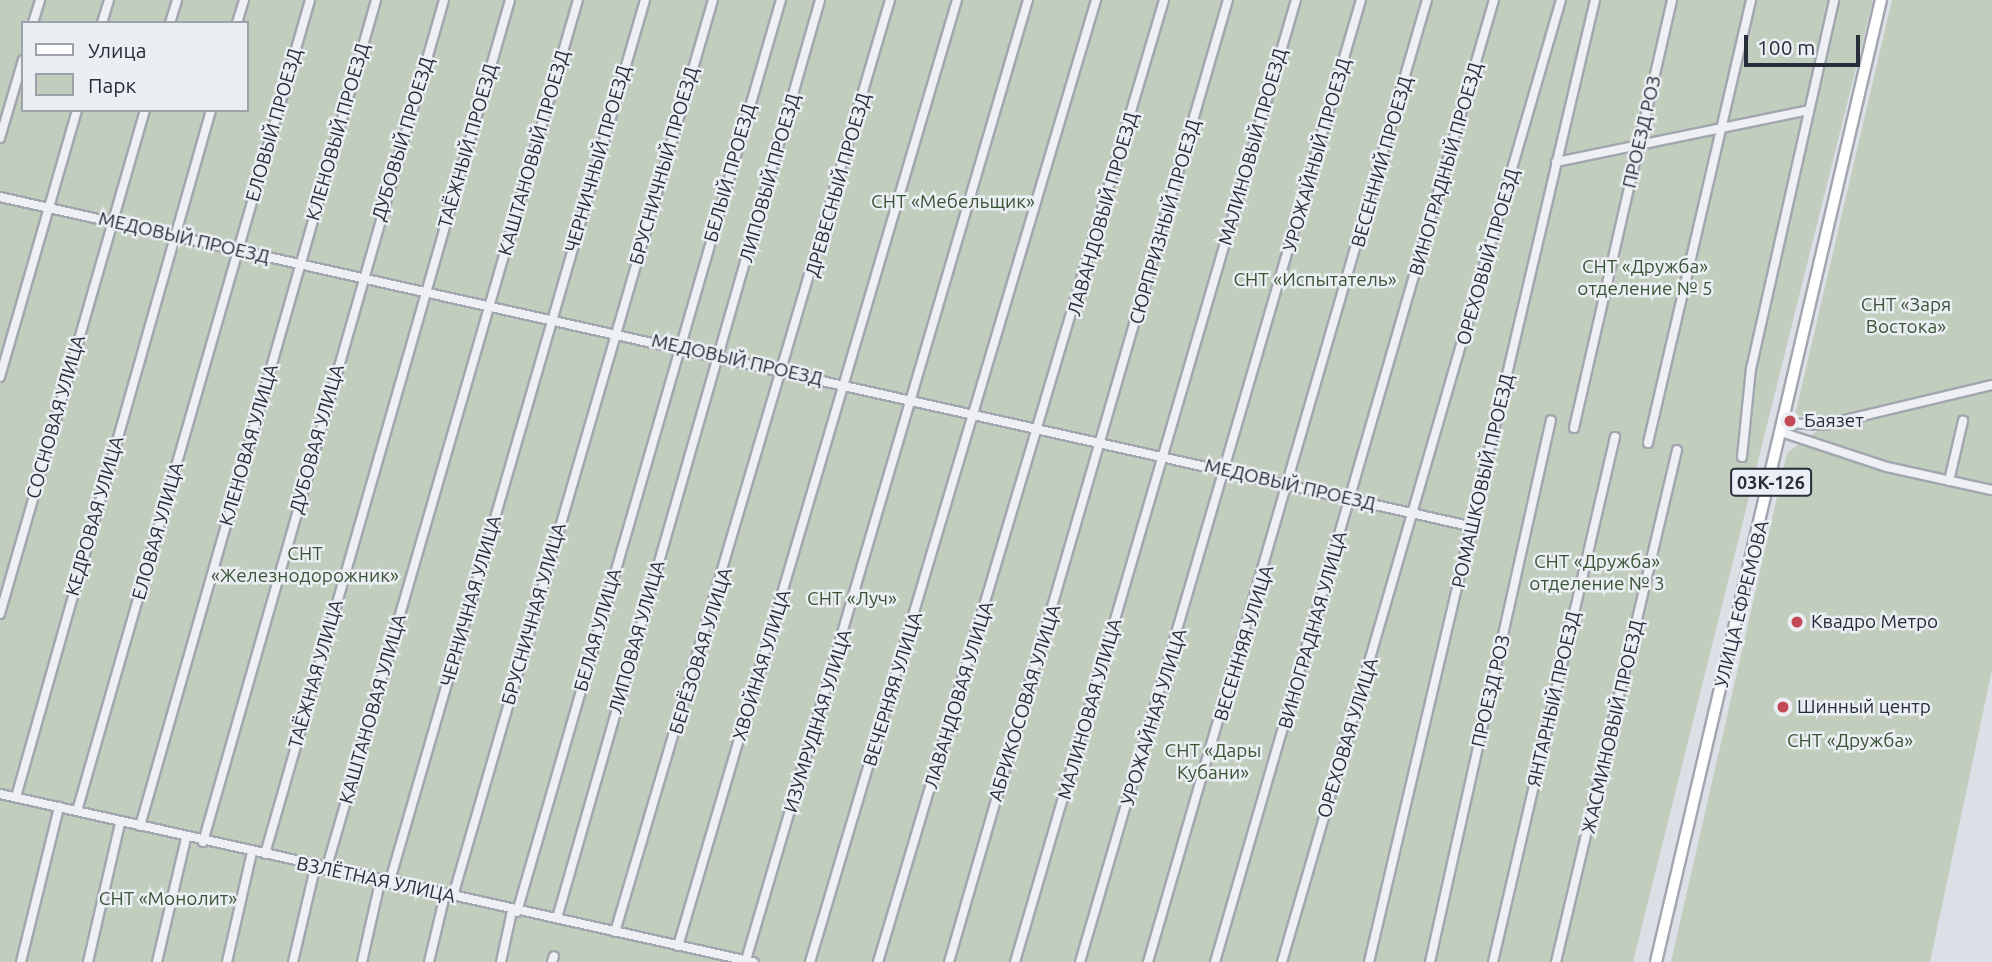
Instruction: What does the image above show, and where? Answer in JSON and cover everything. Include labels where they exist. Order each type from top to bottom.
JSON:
[{"type":"main road","name":"УЛИЦА ЕФРЕМОВА","points":[[1656,962],[1785,428],[1881,0]]},
{"type":"street","points":[[34,21],[40,0]]},
{"type":"street","points":[[103,21],[109,0]]},
{"type":"street","points":[[171,21],[177,0]]},
{"type":"street","points":[[238,21],[244,0]]},
{"type":"street","name":"ЕЛОВЫЙ ПРОЕЗД","points":[[238,251],[310,0]]},
{"type":"street","name":"КЛЕНОВЫЙ ПРОЕЗД","points":[[300,265],[376,0]]},
{"type":"street","name":"ДУБОВЫЙ ПРОЕЗД","points":[[362,278],[444,0]]},
{"type":"street","name":"ТАЁЖНЫЙ ПРОЕЗД","points":[[425,292],[510,0]]},
{"type":"street","name":"КАШТАНОВЫЙ ПРОЕЗД","points":[[490,305],[578,0]]},
{"type":"street","name":"ЧЕРНИЧНЫЙ ПРОЕЗД","points":[[552,318],[645,0]]},
{"type":"street","name":"БРУСНИЧНЫЙ ПРОЕЗД","points":[[615,333],[713,0]]},
{"type":"street","name":"БЕЛЫЙ ПРОЕЗД","points":[[679,347],[781,0]]},
{"type":"street","name":"ЛИПОВЫЙ ПРОЕЗД","points":[[719,356],[820,0]]},
{"type":"street","name":"ДРЕВЕСНЫЙ ПРОЕЗД","points":[[785,369],[890,0]]},
{"type":"street","name":"ХВОЙНАЯ УЛИЦА","points":[[678,946],[847,384],[957,0]]},
{"type":"street","name":"ИЗУМРУДНАЯ УЛИЦА","points":[[750,961],[1028,0]]},
{"type":"street","name":"ВЕЧЕРНЯЯ УЛИЦА","points":[[810,962],[976,416],[1096,0]]},
{"type":"street","name":"ЛАВАНДОВЫЙ ПРОЕЗД","points":[[1041,428],[1164,0]]},
{"type":"street","name":"СЮРПРИЗНЫЙ ПРОЕЗД","points":[[1102,443],[1228,0]]},
{"type":"street","name":"МАЛИНОВЫЙ ПРОЕЗД","points":[[1165,456],[1296,0]]},
{"type":"street","name":"УРОЖАЙНЫЙ ПРОЕЗД","points":[[1227,472],[1361,0]]},
{"type":"street","name":"ВЕСЕННИЙ ПРОЕЗД","points":[[1291,485],[1427,0]]},
{"type":"street","name":"ВИНОГРАДНЫЙ ПРОЕЗД","points":[[1352,500],[1494,0]]},
{"type":"street","name":"ОРЕХОВЫЙ ПРОЕЗД","points":[[1415,513],[1561,0]]},
{"type":"street","name":"РОМАШКОВЫЙ ПРОЕЗД","points":[[1370,962],[1474,527],[1595,0]]},
{"type":"street","name":"ПРОЕЗД РОЗ","points":[[1574,428],[1672,0]]},
{"type":"street","points":[[1648,443],[1751,0]]},
{"type":"street","points":[[1742,457],[1751,369],[1805,111],[1834,0]]},
{"type":"street","points":[[0,138],[21,67]]},
{"type":"street","points":[[1556,162],[1721,124],[1805,111]]},
{"type":"street","points":[[0,377],[76,112]]},
{"type":"street","name":"СОСНОВАЯ УЛИЦА","points":[[0,614],[144,112]]},
{"type":"street","name":"КЕДРОВАЯ УЛИЦА","points":[[16,797],[210,112]]},
{"type":"street","name":"МЕДОВЫЙ ПРОЕЗД","points":[[0,197],[112,220],[300,265],[785,369],[976,416],[1041,428],[1474,527]]},
{"type":"street","name":"ЕЛОВАЯ УЛИЦА","points":[[77,811],[238,251]]},
{"type":"street","name":"КЛЕНОВАЯ УЛИЦА","points":[[139,827],[300,265]]},
{"type":"street","name":"ДУБОВАЯ УЛИЦА","points":[[203,842],[362,278]]},
{"type":"street","name":"ТАЁЖНАЯ УЛИЦА","points":[[265,854],[425,292]]},
{"type":"street","name":"КАШТАНОВАЯ УЛИЦА","points":[[326,870],[490,305]]},
{"type":"street","name":"ЧЕРНИЧНАЯ УЛИЦА","points":[[385,883],[552,318]]},
{"type":"street","name":"БРУСНИЧНАЯ УЛИЦА","points":[[429,962],[615,333]]},
{"type":"street","name":"БЕЛАЯ УЛИЦА","points":[[500,962],[679,347]]},
{"type":"street","name":"ЛИПОВАЯ УЛИЦА","points":[[557,918],[719,356]]},
{"type":"street","name":"БЕРЁЗОВАЯ УЛИЦА","points":[[615,932],[785,369]]},
{"type":"street","points":[[1785,428],[1824,425],[1992,384]]},
{"type":"street","name":"ПРОЕЗД РОЗ","points":[[1430,962],[1551,420]]},
{"type":"street","points":[[1949,481],[1963,421]]},
{"type":"street","name":"ЛАВАНДОВАЯ УЛИЦА","points":[[878,962],[1041,428]]},
{"type":"street","points":[[1785,428],[1949,481],[1992,490]]},
{"type":"street","name":"ЯНТАРНЫЙ ПРОЕЗД","points":[[1493,962],[1615,436]]},
{"type":"street","name":"АБРИКОСОВАЯ УЛИЦА","points":[[949,962],[1102,443]]},
{"type":"street","name":"ЖАСМИНОВЫЙ ПРОЕЗД","points":[[1556,962],[1677,450]]},
{"type":"street","name":"МАЛИНОВАЯ УЛИЦА","points":[[1015,962],[1165,456]]},
{"type":"street","name":"УРОЖАЙНАЯ УЛИЦА","points":[[1080,962],[1227,472]]},
{"type":"street","name":"ВЕСЕННЯЯ УЛИЦА","points":[[1148,962],[1291,485]]},
{"type":"street","name":"ВИНОГРАДНАЯ УЛИЦА","points":[[1215,962],[1352,500]]},
{"type":"street","name":"ОРЕХОВАЯ УЛИЦА","points":[[1282,962],[1415,513]]},
{"type":"street","name":"ВЗЛЁТНАЯ УЛИЦА","points":[[0,794],[265,854],[315,868],[750,961]]},
{"type":"street","points":[[21,962],[59,807]]},
{"type":"street","points":[[88,962],[120,823]]},
{"type":"street","points":[[158,962],[186,838]]},
{"type":"street","points":[[227,962],[252,852]]},
{"type":"street","points":[[293,962],[315,868]]},
{"type":"street","points":[[362,962],[385,883]]},
{"type":"green space","points":[[0,0],[1873,0],[1633,962],[0,962]]},
{"type":"green space","name":"СНТ «Заря Востока»","points":[[1892,0],[1992,0],[1992,385],[1827,420],[1795,415]]},
{"type":"green space","name":"СНТ «Дружба»","points":[[1992,387],[1992,670],[1930,962],[1671,962],[1787,453],[1824,426]]},
{"type":"place","name":"Баязет","points":[[1790,421]]},
{"type":"place","name":"Квадро Метро","points":[[1797,622]]},
{"type":"place","name":"Шинный центр","points":[[1783,707]]},
{"type":"park label","name":"СНТ «Мебельщик»","points":[[953,202]]},
{"type":"park label","name":"СНТ «Дружба» отделение № 5","points":[[1645,278]]},
{"type":"park label","name":"СНТ «Испытатель»","points":[[1315,280]]},
{"type":"park label","name":"СНТ «Железнодорожник»","points":[[305,565]]},
{"type":"park label","name":"СНТ «Дружба» отделение № 3","points":[[1597,573]]},
{"type":"park label","name":"СНТ «Луч»","points":[[852,599]]},
{"type":"park label","name":"СНТ «Дары Кубани»","points":[[1213,762]]},
{"type":"park label","name":"СНТ «Монолит»","points":[[168,899]]}]
